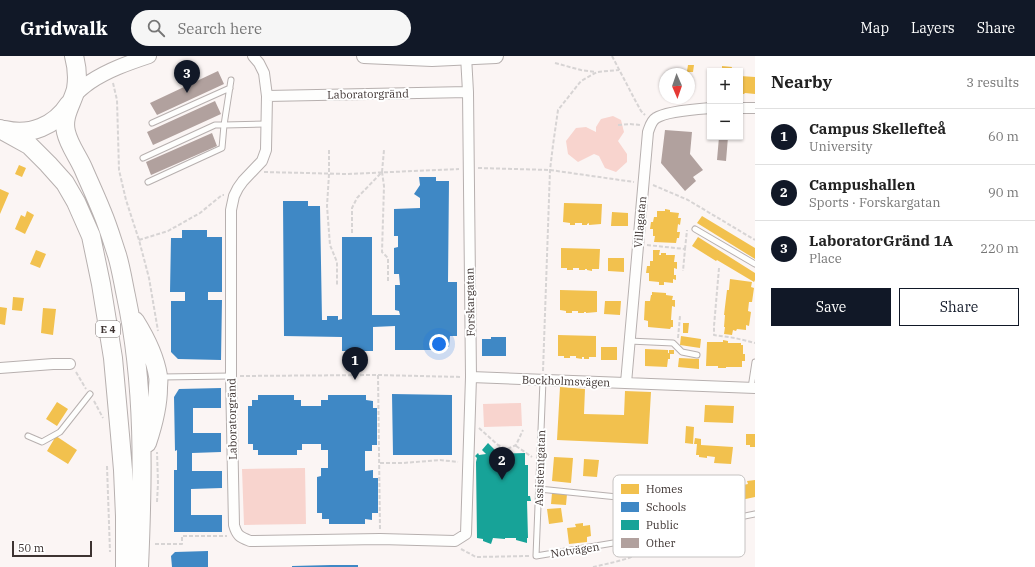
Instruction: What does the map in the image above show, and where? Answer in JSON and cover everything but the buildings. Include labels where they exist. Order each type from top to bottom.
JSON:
[{"type":"highway","points":[[0,128],[25,132],[42,128],[61,115],[76,90],[77,68],[74,56]]},
{"type":"highway","name":"E 4","points":[[72,98],[66,115],[65,130],[69,142],[82,165],[102,212],[117,257],[129,312],[137,366],[141,410],[142,457],[139,567]]},
{"type":"highway","name":"E 4","points":[[0,128],[29,145],[65,183],[76,202],[90,236],[101,284],[113,358],[125,516],[125,567]]},
{"type":"highway","points":[[129,312],[143,333],[158,377],[158,399],[153,425],[142,457]]},
{"type":"main road","points":[[72,98],[89,82],[101,75],[118,66],[149,56]]},
{"type":"main road","points":[[364,56],[432,59],[496,56]]},
{"type":"street","name":"Laboratorgränd","points":[[239,536],[234,525],[231,376],[231,210],[235,194],[242,181],[262,162],[266,150],[267,96],[264,73],[259,63],[253,56]]},
{"type":"street","name":"Forskargatan","points":[[455,541],[466,534],[471,377],[468,92],[466,57]]},
{"type":"street","name":"Laboratorgränd","points":[[267,96],[468,92]]},
{"type":"street","points":[[652,122],[663,114],[707,108]]},
{"type":"street","points":[[743,108],[755,108]]},
{"type":"street","name":"Villagatan","points":[[626,383],[648,132],[652,122]]},
{"type":"street","points":[[0,368],[70,364]]},
{"type":"street","name":"Bockholmsvägen","points":[[471,377],[753,388]]},
{"type":"street","points":[[239,536],[250,541],[380,539],[455,541]]},
{"type":"lane","points":[[148,182],[222,148],[231,80]]},
{"type":"lane","points":[[152,123],[230,88]]},
{"type":"lane","points":[[143,158],[215,125],[266,124]]},
{"type":"lane","points":[[695,229],[755,264]]},
{"type":"lane","points":[[629,341],[673,343],[682,352],[697,355]]},
{"type":"lane","points":[[753,388],[755,362]]},
{"type":"lane","points":[[158,377],[231,376]]},
{"type":"lane","name":"Assistentgatan","points":[[536,556],[543,380]]},
{"type":"lane","points":[[28,436],[42,442],[60,432],[90,394]]},
{"type":"lane","points":[[539,489],[613,497]]},
{"type":"lane","name":"Notvägen","points":[[745,516],[755,514]]},
{"type":"lane","name":"Notvägen","points":[[536,556],[613,543]]},
{"type":"path","points":[[612,56],[641,111],[652,122]]},
{"type":"path","points":[[554,63],[581,70],[597,72],[619,70]]},
{"type":"path","points":[[543,380],[550,170],[558,110],[581,81],[597,72]]},
{"type":"path","points":[[618,125],[640,125]]},
{"type":"path","points":[[329,150],[330,174],[327,206],[330,245],[337,262],[336,285]]},
{"type":"path","points":[[384,150],[382,172],[384,186],[382,252],[388,258],[388,281]]},
{"type":"path","points":[[474,168],[550,170],[653,185],[688,200],[755,240]]},
{"type":"path","points":[[255,169],[266,173],[330,174],[460,169]]},
{"type":"path","points":[[352,233],[352,208],[357,198],[382,172]]},
{"type":"path","points":[[139,240],[168,231],[200,213],[222,195],[235,194]]},
{"type":"path","points":[[683,271],[688,224],[695,229]]},
{"type":"path","points":[[638,244],[685,249]]},
{"type":"path","points":[[719,268],[714,335],[735,338],[755,344]]},
{"type":"path","points":[[677,347],[680,316]]},
{"type":"path","points":[[70,364],[90,394],[103,417],[104,422]]},
{"type":"path","points":[[378,375],[380,539]]},
{"type":"path","points":[[231,376],[378,375],[471,377]]},
{"type":"path","points":[[470,418],[498,446],[507,449],[516,445],[523,430]]},
{"type":"path","points":[[516,445],[540,462]]},
{"type":"path","points":[[107,460],[110,552]]},
{"type":"path","points":[[380,463],[440,460],[468,463]]},
{"type":"path","points":[[154,544],[182,544],[182,536],[239,536]]},
{"type":"path","points":[[455,541],[457,547],[476,557],[536,556]]},
{"type":"path","points":[[592,567],[630,557]]},
{"type":"shaded area","points":[[613,116],[621,120],[624,132],[618,141],[627,154],[627,162],[616,172],[605,168],[599,156],[594,154],[578,162],[568,154],[566,141],[576,128],[586,127],[596,132],[596,127],[601,119]]},
{"type":"shaded area","points":[[521,403],[522,426],[484,427],[483,404]]},
{"type":"shaded area","points":[[305,468],[306,524],[244,525],[242,469]]},
{"type":"place","name":"LaboratorGränd 1A","points":[[187,93]]},
{"type":"place","name":"Campus Skellefteå","points":[[355,380]]},
{"type":"place","name":"Campushallen","points":[[502,480]]}]
